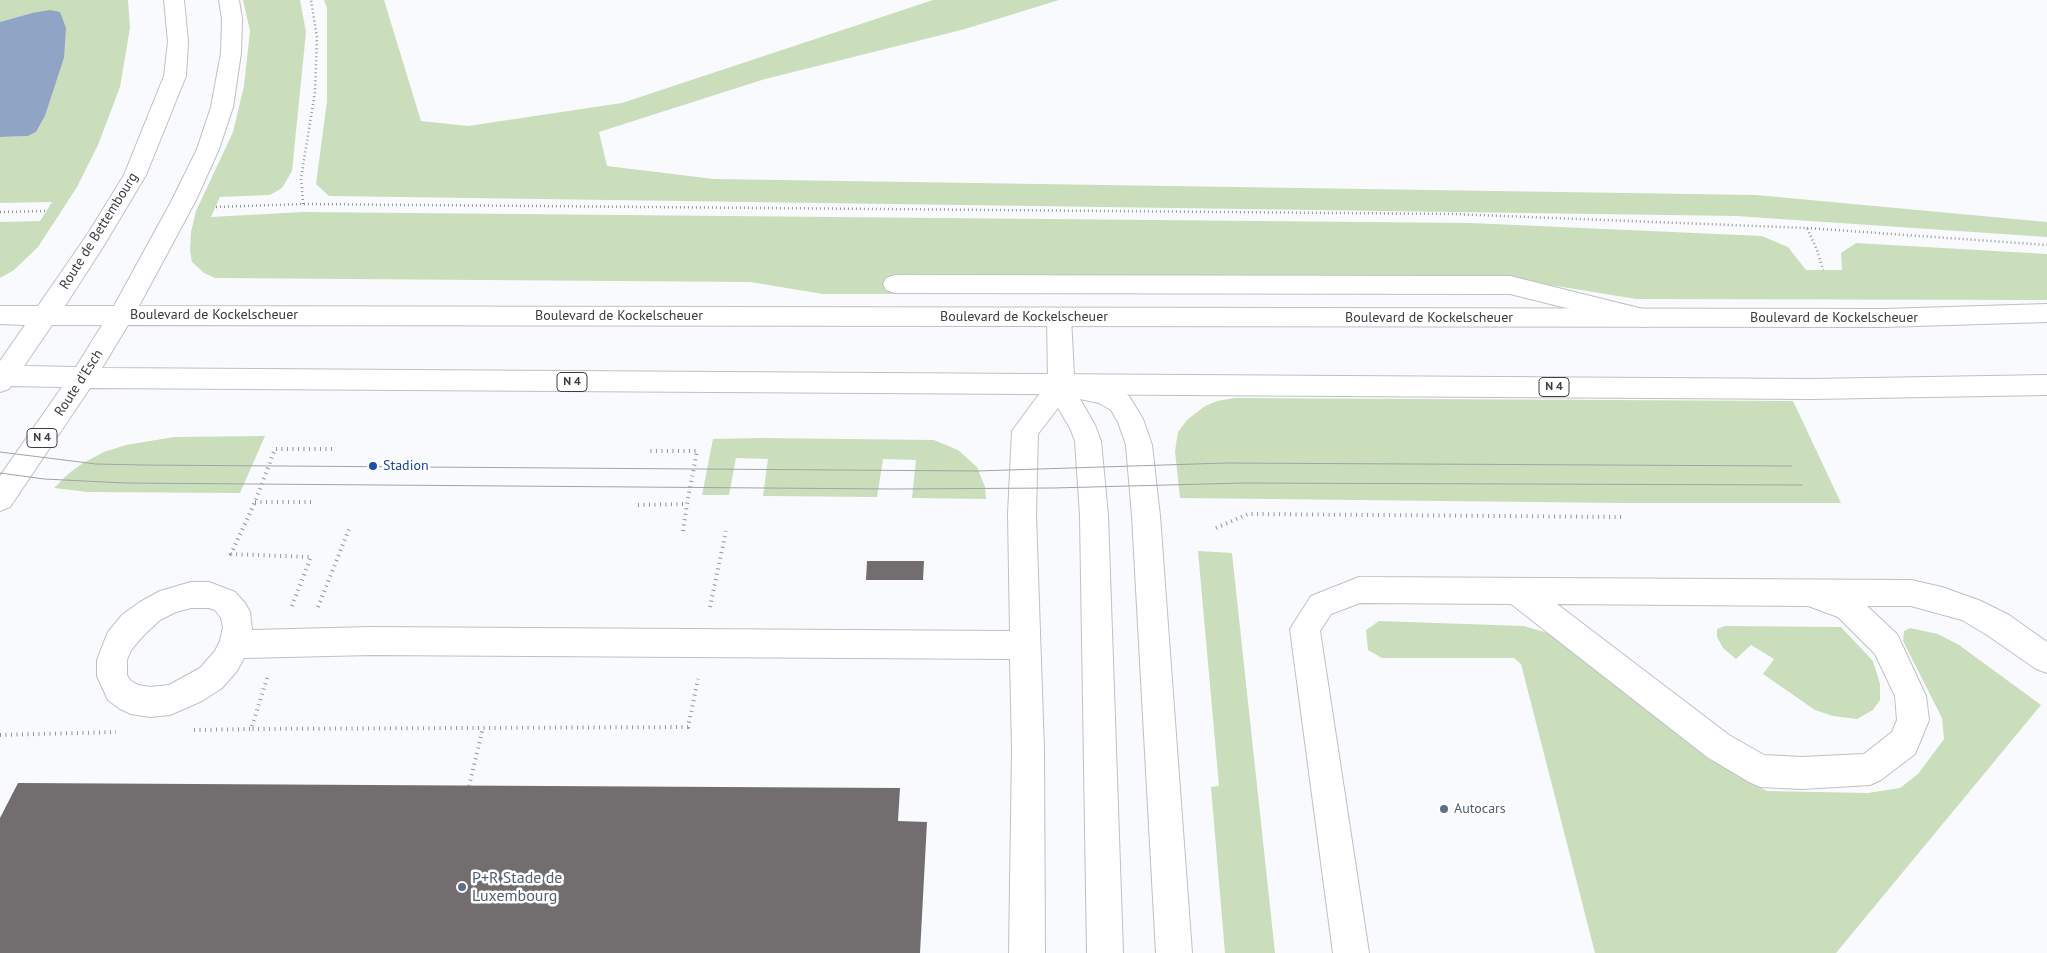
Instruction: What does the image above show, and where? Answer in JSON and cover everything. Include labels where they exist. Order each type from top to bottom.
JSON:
[{"type":"main road","name":"Route de Bettembourg","points":[[47,315],[135,175],[161,114],[174,76],[178,42],[174,0]]},
{"type":"main road","points":[[122,314],[184,200],[210,141],[222,106],[231,53],[232,19],[229,0]]},
{"type":"main road","points":[[894,284],[1510,285],[1647,319]]},
{"type":"main road","name":"Boulevard de Kockelscheuer","points":[[0,314],[1647,319],[1884,318],[2047,312]]},
{"type":"main road","name":"Route d'Esch","points":[[0,499],[84,377],[122,314]]},
{"type":"main road","name":"N 4","points":[[1,378],[47,315]]},
{"type":"main road","points":[[1059,318],[1061,384],[1088,441],[1094,515],[1105,953]]},
{"type":"main road","name":"N 4","points":[[1,378],[84,377],[1801,389],[2047,384]]},
{"type":"main road","points":[[1027,953],[1028,750],[1022,514],[1025,431],[1061,384]]},
{"type":"main road","points":[[1061,384],[1106,394],[1120,403],[1130,419],[1139,445],[1146,516],[1174,953]]},
{"type":"main road","points":[[1351,953],[1305,629],[1321,605],[1359,590],[1911,593],[1942,600],[1971,610],[1998,625],[2047,659]]},
{"type":"main road","points":[[1518,592],[1558,625],[1718,746],[1760,771],[1802,773],[1870,769],[1904,743],[1913,720],[1910,696],[1886,644],[1848,607],[1801,592]]},
{"type":"main road","points":[[235,644],[371,641],[1026,645]]},
{"type":"path","points":[[303,204],[301,178],[315,92],[317,38],[311,0]]},
{"type":"path","points":[[215,207],[303,204],[1453,214],[1807,228],[2047,245]]},
{"type":"path","points":[[0,212],[46,210]]},
{"type":"path","points":[[1807,228],[1817,250],[1823,270]]},
{"type":"path","points":[[650,451],[698,451],[683,531]]},
{"type":"path","points":[[255,502],[312,502]]},
{"type":"path","points":[[638,505],[687,504]]},
{"type":"path","points":[[1216,528],[1248,514],[1625,517]]},
{"type":"path","points":[[469,786],[483,728]]},
{"type":"green space","points":[[0,0],[128,0],[130,28],[120,87],[98,145],[77,187],[38,247],[14,270],[0,278],[0,222],[40,221],[52,202],[0,203],[0,137],[28,136],[36,132],[45,116],[64,58],[32,13],[0,22]]},
{"type":"green space","points":[[243,0],[300,0],[306,32],[292,171],[282,188],[270,195],[220,197],[211,217],[303,212],[1471,223],[1762,236],[1788,247],[1806,270],[1842,270],[1841,253],[1856,243],[2047,254],[2047,300],[1636,299],[1532,282],[823,294],[750,282],[215,278],[204,273],[192,262],[190,251],[191,232],[196,211],[233,132],[244,86],[250,31]]},
{"type":"green space","points":[[324,0],[384,0],[421,121],[468,126],[622,103],[933,0],[1059,0],[965,29],[765,79],[599,132],[607,166],[714,179],[1756,195],[2047,222],[2047,237],[1736,216],[329,196],[316,184],[327,101],[327,8]]},
{"type":"green space","points":[[1235,398],[1793,401],[1841,503],[1620,503],[1180,498],[1175,451],[1178,432],[1187,420],[1205,406],[1217,401]]},
{"type":"green space","points":[[265,436],[240,493],[88,492],[54,488],[83,463],[104,452],[126,445],[174,437]]},
{"type":"green space","points":[[713,439],[934,440],[958,450],[977,467],[985,487],[986,499],[912,498],[916,460],[883,459],[877,497],[763,496],[768,459],[736,458],[729,495],[702,495]]},
{"type":"green space","points":[[1198,551],[1232,553],[1275,953],[1225,953],[1211,787],[1219,786]]},
{"type":"green space","points":[[1379,621],[1524,626],[1548,633],[1733,772],[1767,791],[1868,793],[1900,788],[1918,774],[1944,739],[1942,718],[1903,641],[1904,631],[1910,628],[1938,634],[1959,645],[2041,705],[1836,953],[1595,953],[1521,664],[1514,658],[1382,658],[1368,650],[1366,630]]},
{"type":"green space","points":[[1725,626],[1841,627],[1873,661],[1880,684],[1880,700],[1873,710],[1857,719],[1833,716],[1815,710],[1763,674],[1774,659],[1751,645],[1736,659],[1723,648],[1717,637],[1717,629]]},
{"type":"water","points":[[50,10],[60,12],[66,28],[64,58],[45,116],[36,132],[28,136],[0,137],[0,22]]},
{"type":"building","points":[[867,561],[924,561],[923,580],[866,580]]},
{"type":"building","name":"P+R Stade de Luxembourg","points":[[18,783],[900,788],[898,821],[927,822],[920,953],[0,953],[0,818]]},
{"type":"tram line","points":[[0,452],[96,464],[142,465],[977,471],[1226,463],[1792,466]]},
{"type":"tram line","points":[[0,473],[44,479],[125,483],[893,489],[1053,488],[1243,483],[1802,485]]},
{"type":"place","name":"Stadion","points":[[373,466]]},
{"type":"place","name":"Autocars","points":[[1444,809]]},
{"type":"place","name":"P+R Stade de Luxembourg","points":[[462,887]]}]
